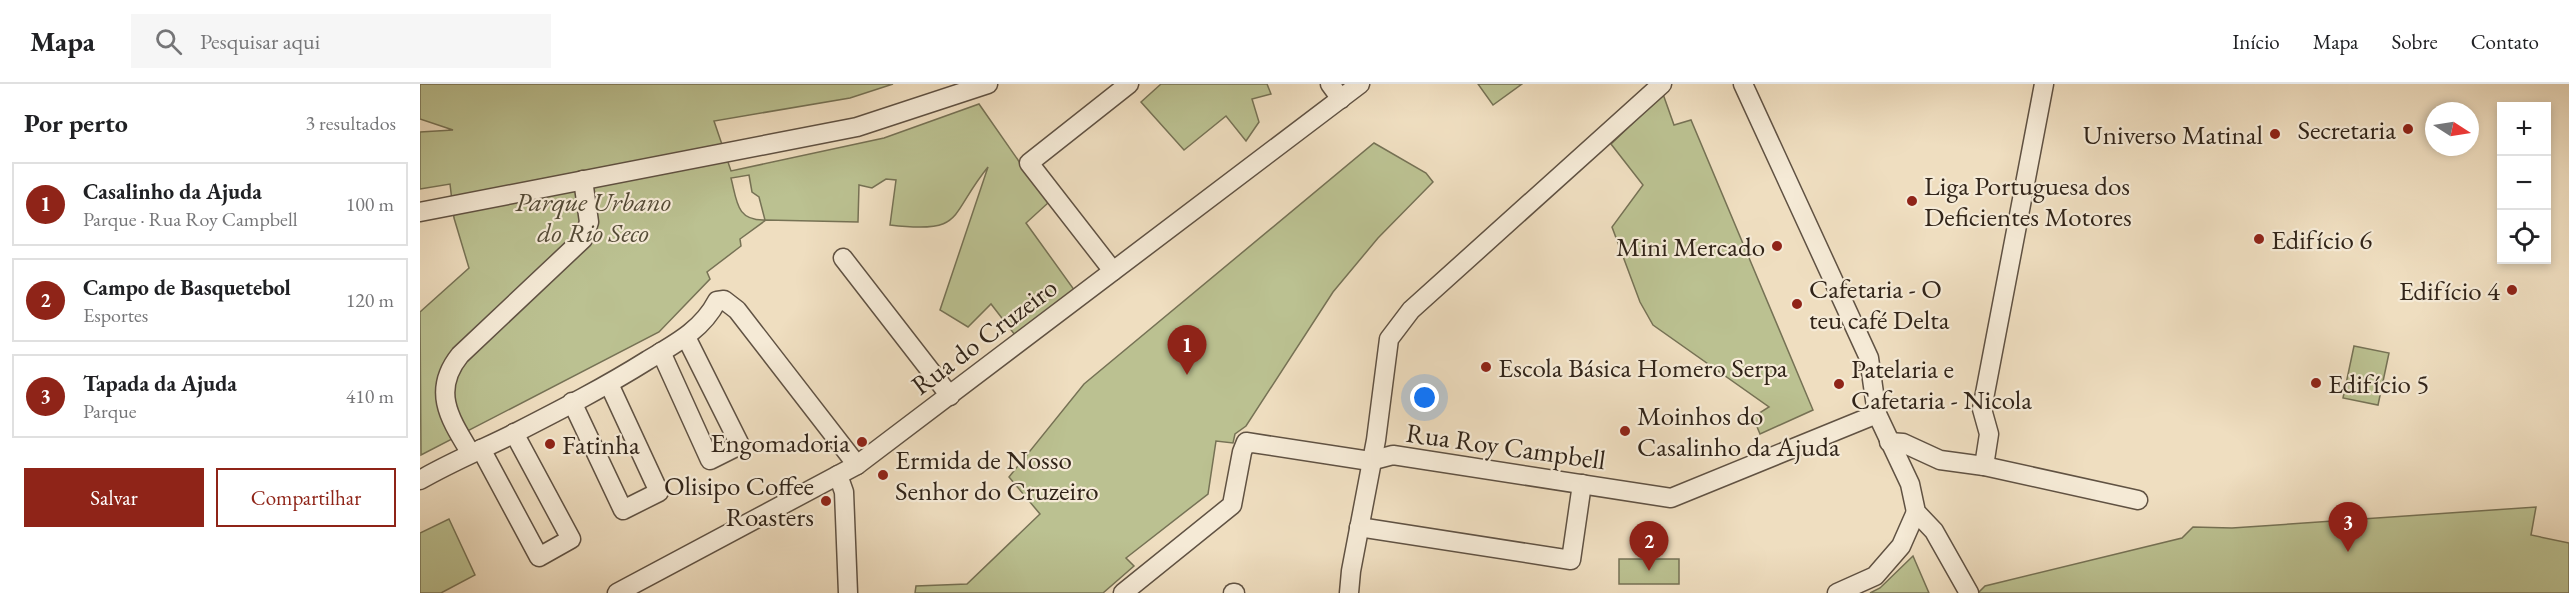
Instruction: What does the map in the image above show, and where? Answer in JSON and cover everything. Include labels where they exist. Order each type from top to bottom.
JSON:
[{"type":"street","points":[[420,212],[857,127],[988,84]]},
{"type":"street","points":[[1113,271],[1029,163],[1129,84]]},
{"type":"street","points":[[1330,84],[1341,99]]},
{"type":"street","name":"Rua do Cruzeiro","points":[[624,592],[857,465],[1360,84]]},
{"type":"street","points":[[1349,593],[1370,461],[1376,440],[1389,339],[1411,310],[1662,84]]},
{"type":"street","points":[[1743,84],[1869,357],[1877,414],[1910,484],[1916,512],[1934,531],[1969,593]]},
{"type":"street","points":[[1984,466],[1989,434],[1982,409],[2044,84]]},
{"type":"street","points":[[514,433],[571,538],[539,557],[476,451],[447,408],[445,389],[450,371],[460,355],[583,239],[589,222],[583,180]]},
{"type":"street","points":[[843,258],[951,396]]},
{"type":"street","points":[[420,480],[609,384],[686,337],[700,325],[717,301],[724,300],[737,310],[857,465]]},
{"type":"street","points":[[661,352],[710,460],[740,445],[686,337]]},
{"type":"street","points":[[572,402],[623,510],[658,492],[609,384]]},
{"type":"street","name":"Rua Roy Campbell","points":[[1123,593],[1232,505],[1246,442],[1370,461],[1393,455],[1671,498],[1877,414]]},
{"type":"street","points":[[1889,442],[1903,443],[1940,460],[1984,466],[2138,500]]},
{"type":"street","points":[[838,475],[844,492],[848,593]]},
{"type":"street","points":[[1359,527],[1571,560],[1582,484]]},
{"type":"street","points":[[1837,593],[1875,576],[1901,546],[1916,512]]},
{"type":"green space","name":"Parque Urbano do Rio Seco","points":[[420,84],[893,84],[850,98],[714,121],[731,171],[884,138],[979,104],[1048,203],[1026,223],[1075,291],[1015,335],[991,304],[968,327],[940,310],[988,167],[953,218],[944,224],[932,227],[890,225],[896,180],[886,179],[872,188],[859,185],[858,222],[766,220],[740,239],[741,246],[707,272],[710,279],[659,332],[421,455],[420,312],[469,268],[454,218],[450,184],[420,189],[420,132],[453,130],[420,119]],"holes":[[[749,175],[752,192],[759,197],[765,220],[748,217],[743,213],[739,208],[731,178]]]},
{"type":"green space","points":[[1161,84],[1267,84],[1271,94],[1252,99],[1259,122],[1246,141],[1226,116],[1184,150],[1141,102]]},
{"type":"green space","points":[[1478,84],[1522,84],[1493,105]]},
{"type":"green space","points":[[1663,94],[1674,125],[1691,120],[1813,410],[1760,434],[1753,417],[1769,407],[1653,325],[1640,302],[1612,227],[1643,185],[1611,144]]},
{"type":"green space","points":[[1374,143],[1426,173],[1433,182],[1378,238],[1333,292],[1246,426],[1235,434],[1233,443],[1216,441],[1208,494],[1126,558],[1134,566],[1103,593],[915,593],[916,586],[967,584],[1040,514],[1009,477],[1084,384]]},
{"type":"green space","points":[[2354,346],[2389,353],[2378,405],[2343,398]]},
{"type":"green space","points":[[2536,507],[2531,535],[2569,543],[2569,593],[1978,593],[1985,586],[2182,538],[2193,527],[2232,528]]},
{"type":"green space","points":[[449,519],[475,575],[441,593],[420,593],[420,533]]},
{"type":"green space","points":[[1913,556],[1929,593],[1870,593],[1880,588]]},
{"type":"green space","points":[[1619,559],[1679,559],[1679,584],[1619,584]]},
{"type":"place","name":"Secretaria","points":[[2408,129]]},
{"type":"place","name":"Universo Matinal","points":[[2275,134]]},
{"type":"place","name":"Liga Portuguesa dos Deficientes Motores","points":[[1912,201]]},
{"type":"place","name":"Edifício 6","points":[[2259,239]]},
{"type":"place","name":"Mini Mercado","points":[[1777,246]]},
{"type":"place","name":"Edifício 4","points":[[2512,290]]},
{"type":"place","name":"Cafetaria - O teu café Delta","points":[[1797,304]]},
{"type":"place","name":"Escola Básica Homero Serpa","points":[[1486,367]]},
{"type":"place","name":"Casalinho da Ajuda","points":[[1187,375]]},
{"type":"place","name":"Edifício 5","points":[[2316,383]]},
{"type":"place","name":"Patelaria e Cafetaria - Nicola","points":[[1839,384]]},
{"type":"place","name":"Moinhos do Casalinho da Ajuda","points":[[1625,431]]},
{"type":"place","name":"Engomadoria","points":[[862,442]]},
{"type":"place","name":"Fatinha","points":[[550,444]]},
{"type":"place","name":"Ermida de Nosso Senhor do Cruzeiro","points":[[883,475]]},
{"type":"place","name":"Olisipo Coffee Roasters","points":[[826,501]]},
{"type":"place","name":"Tapada da Ajuda","points":[[2348,552]]},
{"type":"place","name":"Campo de Basquetebol","points":[[1649,571]]}]
